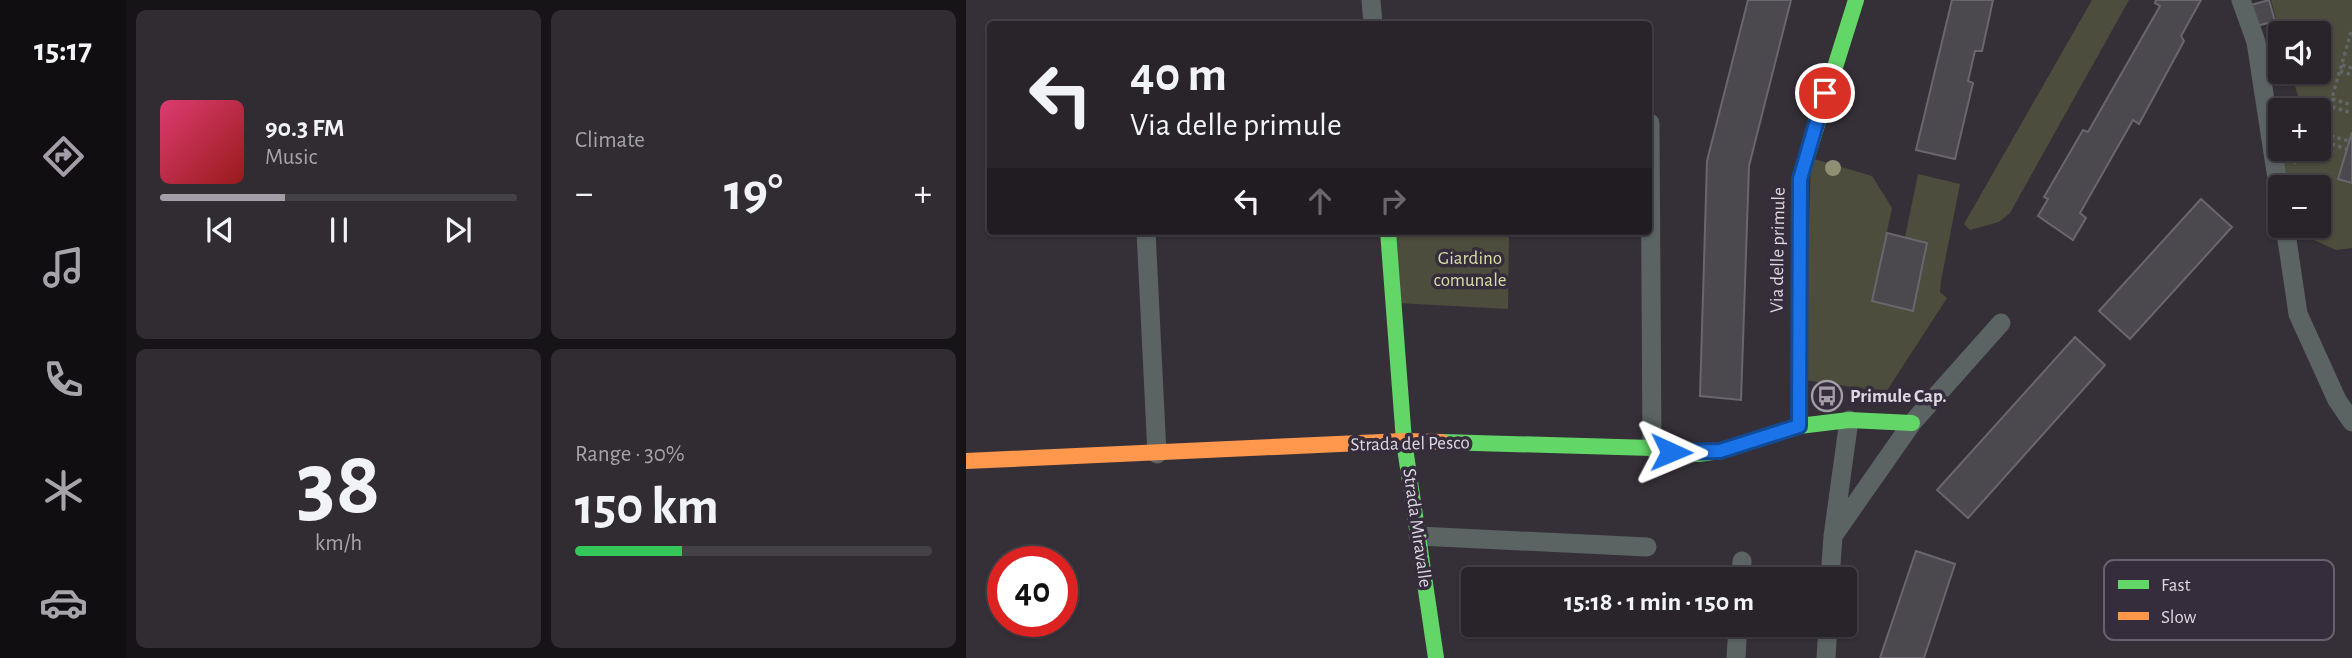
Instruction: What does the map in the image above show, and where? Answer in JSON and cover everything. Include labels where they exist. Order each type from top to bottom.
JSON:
[{"type":"street","points":[[1371,0],[1373,21]]},
{"type":"street","name":"Via delle primule","points":[[1799,426],[1800,179],[1856,0]]},
{"type":"street","points":[[2241,0],[2256,42],[2276,175]]},
{"type":"street","points":[[1146,235],[1157,454]]},
{"type":"street","name":"Strada Miravalle","points":[[1388,235],[1404,440],[1436,658]]},
{"type":"street","points":[[1651,235],[1652,448]]},
{"type":"street","points":[[2287,238],[2298,314],[2337,400],[2352,422]]},
{"type":"street","points":[[1833,536],[1912,422],[2001,323]]},
{"type":"street","points":[[1831,567],[1849,420]]},
{"type":"street","name":"Strada del Pesco","points":[[966,461],[1157,454],[1404,440],[1652,448],[1690,453],[1720,451],[1799,426],[1849,420],[1912,422]]},
{"type":"street","points":[[1418,536],[1647,547]]},
{"type":"street","points":[[1736,658],[1737,637]]},
{"type":"street","points":[[1826,658],[1827,637]]},
{"type":"path","points":[[2331,110],[2352,30]]},
{"type":"path","points":[[2342,65],[2352,68]]},
{"type":"path","points":[[2340,71],[2352,75]]},
{"type":"path","points":[[2332,100],[2352,105]]},
{"type":"path","points":[[2332,107],[2352,113]]},
{"type":"path","points":[[2331,136],[2349,141]]},
{"type":"path","points":[[2331,144],[2347,149]]},
{"type":"path","points":[[2292,164],[2297,161]]},
{"type":"green space","points":[[2092,0],[2129,0],[2010,213],[1999,222],[1970,230],[1964,224]]},
{"type":"green space","points":[[2271,0],[2352,0],[2352,248],[2336,250],[2309,238],[2331,238],[2331,175],[2284,175],[2282,161],[2331,161],[2331,98],[2299,98],[2294,84],[2331,84],[2331,21],[2277,21]]},
{"type":"green space","points":[[1811,158],[1872,176],[1892,208],[1872,301],[1913,311],[1927,243],[1905,237],[1918,174],[1960,184],[1941,281],[1940,292],[1947,298],[1886,392],[1804,380]]},
{"type":"green space","name":"Giardino comunale","points":[[1392,235],[1509,235],[1508,309],[1398,303]]},
{"type":"building","points":[[1748,0],[1791,0],[1749,166],[1741,400],[1700,396],[1707,161]]},
{"type":"building","points":[[1952,0],[1993,0],[1982,51],[1975,51],[1968,81],[1973,83],[1955,159],[1916,150]]},
{"type":"building","points":[[2156,0],[2201,0],[2181,36],[2184,41],[2139,124],[2133,120],[2080,213],[2086,218],[2073,240],[2038,216],[2048,199],[2044,197],[2083,130],[2088,132],[2160,6],[2155,3]]},
{"type":"building","points":[[2269,0],[2275,21],[2257,26],[2251,5]]},
{"type":"building","points":[[2352,132],[2352,183],[2338,179]]},
{"type":"building","points":[[2201,199],[2232,227],[2130,339],[2099,311]]},
{"type":"building","points":[[1887,233],[1927,243],[1913,311],[1872,301]]},
{"type":"building","points":[[2075,337],[2105,365],[1968,518],[1937,490]]},
{"type":"building","points":[[1916,551],[1955,564],[1924,658],[1880,658]]},
{"type":"traffic: fast","points":[[1799,426],[1800,179],[1856,0]]},
{"type":"traffic: fast","points":[[1388,235],[1404,441],[1436,658]]},
{"type":"traffic: fast","points":[[1442,442],[1652,448],[1699,454],[1720,451],[1799,426],[1849,420],[1912,423]]},
{"type":"traffic: slow","points":[[966,461],[1404,441],[1442,442]]},
{"type":"place","name":"Primule Cap.","points":[[1827,396]]},
{"type":"route","points":[[1671,452],[1699,454],[1720,451],[1799,426],[1797,338],[1800,179],[1825,93]]}]
